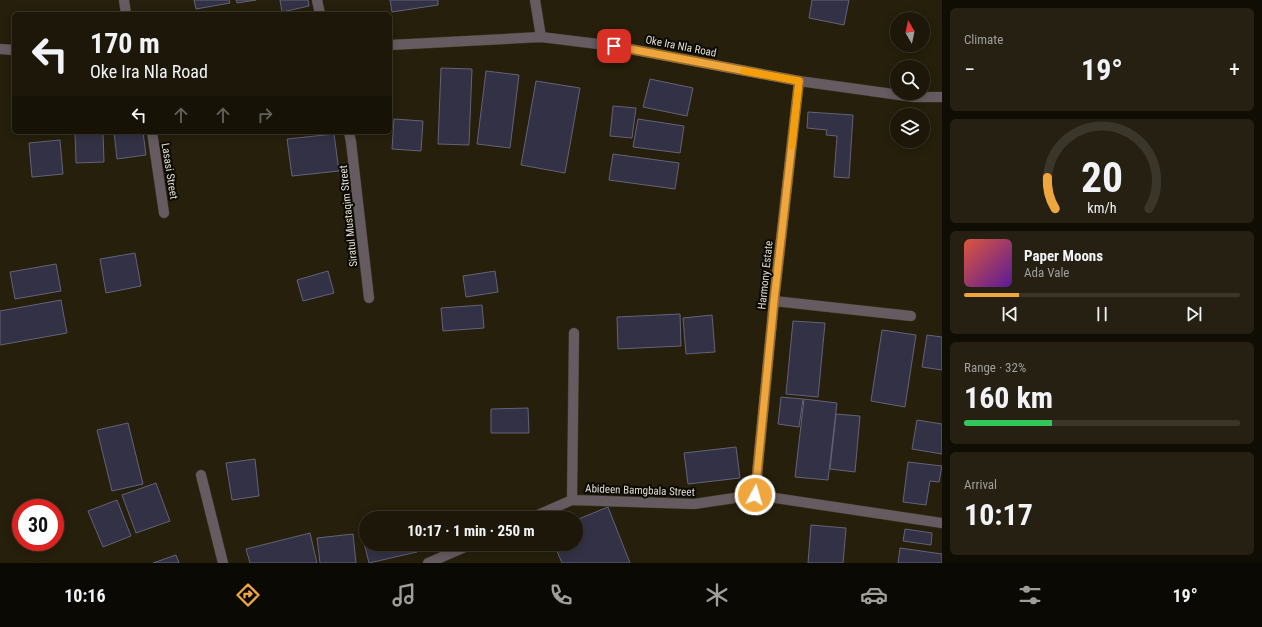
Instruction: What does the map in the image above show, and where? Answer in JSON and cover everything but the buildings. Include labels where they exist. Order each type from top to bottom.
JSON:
[{"type":"street","points":[[124,0],[126,12]]},
{"type":"street","points":[[317,0],[320,12]]},
{"type":"street","points":[[535,0],[541,36]]},
{"type":"street","name":"Oke Ira Nla Road","points":[[392,45],[541,36],[614,46],[799,81],[914,96],[942,97]]},
{"type":"street","points":[[0,49],[12,50]]},
{"type":"street","name":"Harmony Estate","points":[[755,495],[774,301],[799,81]]},
{"type":"street","name":"Lasasi Street","points":[[152,134],[164,213]]},
{"type":"street","name":"Siratul Mustaqim Street","points":[[349,134],[369,298]]},
{"type":"street","points":[[774,301],[911,316]]},
{"type":"street","points":[[572,500],[574,333]]},
{"type":"street","points":[[201,475],[223,563]]},
{"type":"street","name":"Abideen Bamgbala Street","points":[[547,511],[572,500],[694,504],[755,495],[942,522]]},
{"type":"street","points":[[428,563],[456,551]]},
{"type":"slow traffic","points":[[744,71],[799,81],[792,146]]},
{"type":"route","points":[[614,46],[799,81],[774,301],[755,495]]}]
